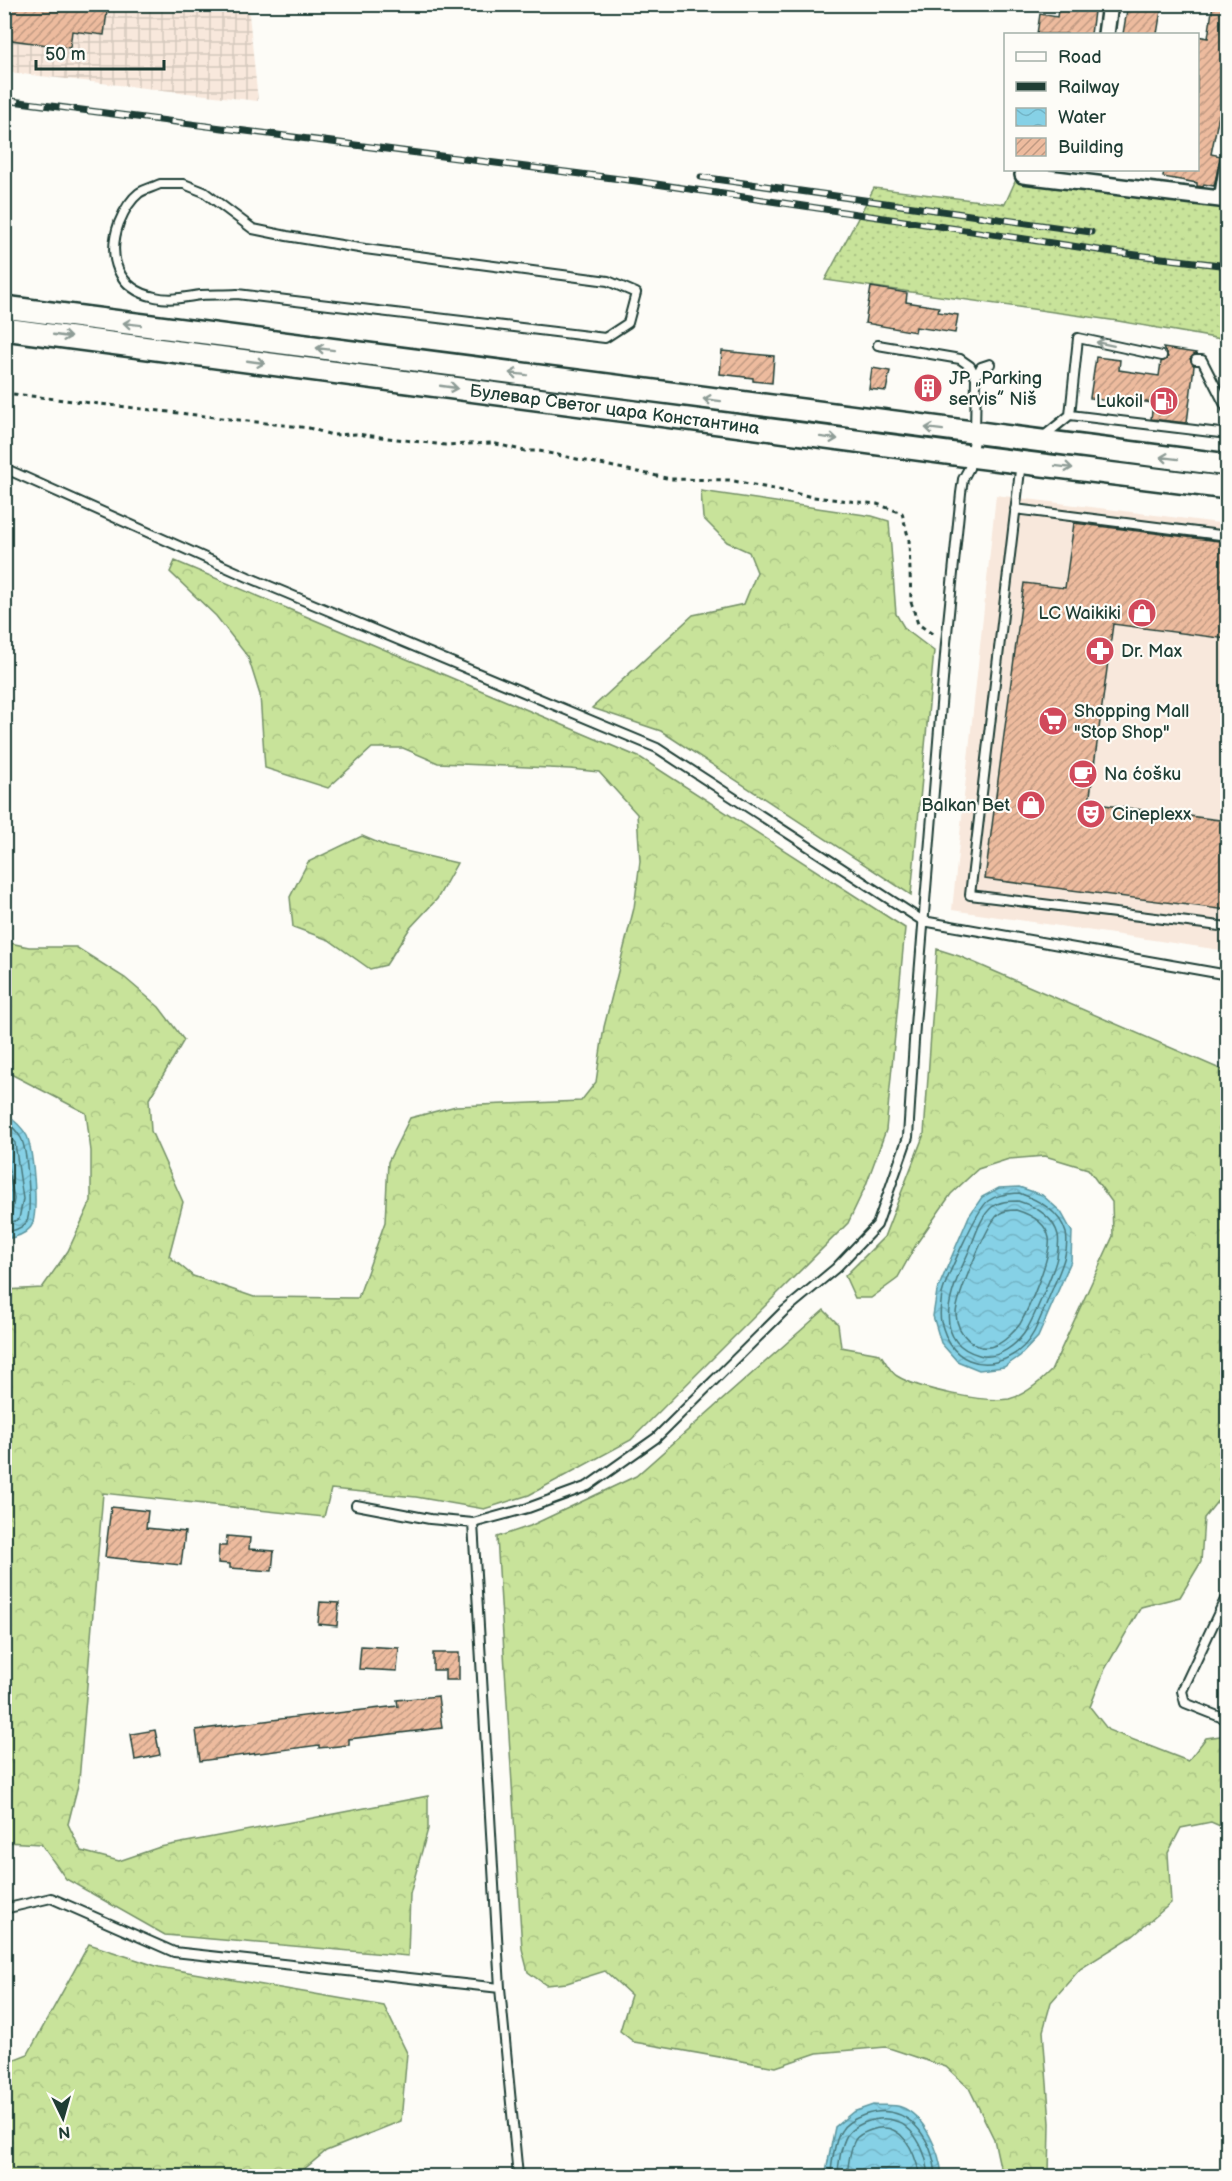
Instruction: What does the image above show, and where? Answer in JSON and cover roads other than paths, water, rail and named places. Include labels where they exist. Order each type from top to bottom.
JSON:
[{"type":"main road","name":"Булевар Светог цара Константина","points":[[4,307],[1227,465]]},
{"type":"main road","name":"Булевар Светог цара Константина","points":[[4,329],[1227,488]]},
{"type":"street","points":[[1106,33],[1110,4]]},
{"type":"street","points":[[1023,175],[1088,176],[1225,200],[1227,164]]},
{"type":"lane","points":[[160,184],[184,184],[204,192],[253,229],[365,249],[608,281],[636,293],[628,322],[605,338],[237,294],[201,295],[174,299],[154,297],[136,290],[122,277],[114,260],[114,236],[123,213],[138,194],[160,184]]},
{"type":"lane","points":[[1038,441],[1070,415],[1078,338],[1162,356]]},
{"type":"lane","points":[[878,345],[960,359],[970,366],[976,377]]},
{"type":"lane","points":[[1196,360],[1202,360],[1227,411]]},
{"type":"lane","points":[[356,1505],[430,1519],[473,1523],[528,1508],[588,1486],[656,1438],[783,1312],[836,1268],[877,1225],[908,1137],[923,921],[961,493],[963,478],[969,468],[975,434],[976,377],[981,367],[990,364]]},
{"type":"lane","points":[[1070,415],[1227,434]]},
{"type":"lane","points":[[1021,462],[970,895],[1227,927]]},
{"type":"lane","points":[[4,468],[248,577],[657,748],[923,921],[1227,975]]},
{"type":"lane","points":[[1015,509],[1227,536]]},
{"type":"lane","points":[[473,1523],[500,1988],[518,2176]]},
{"type":"lane","points":[[1227,1593],[1182,1691],[1185,1703],[1227,1720]]},
{"type":"lane","points":[[4,1909],[51,1898],[174,1952],[500,1988]]},
{"type":"water","points":[[4,1113],[23,1129],[27,1136],[35,1197],[35,1211],[30,1228],[22,1234],[5,1239]]},
{"type":"water","points":[[1019,1187],[1042,1195],[1061,1212],[1072,1232],[1071,1261],[1038,1337],[1020,1356],[1004,1367],[979,1370],[957,1361],[941,1343],[933,1316],[937,1291],[969,1216],[982,1197],[999,1188]]},
{"type":"water","points":[[873,2105],[898,2106],[917,2118],[930,2136],[938,2156],[942,2176],[825,2176],[835,2127],[853,2112]]},
{"type":"railway","points":[[4,100],[636,181],[1112,252],[1228,266]]},
{"type":"railway","points":[[701,177],[1091,232]]},
{"type":"place","name":"JP „Parking servis” Niš","points":[[928,388]]},
{"type":"place","name":"Lukoil","points":[[1164,401]]},
{"type":"place","name":"LC Waikiki","points":[[1142,613]]},
{"type":"place","name":"Dr. Max","points":[[1100,651]]},
{"type":"place","name":"Shopping Mall \"Stop Shop\"","points":[[1053,721]]},
{"type":"place","name":"Na ćošku","points":[[1083,774]]},
{"type":"place","name":"Balkan Bet","points":[[1031,805]]},
{"type":"place","name":"Cineplexx","points":[[1091,814]]}]
